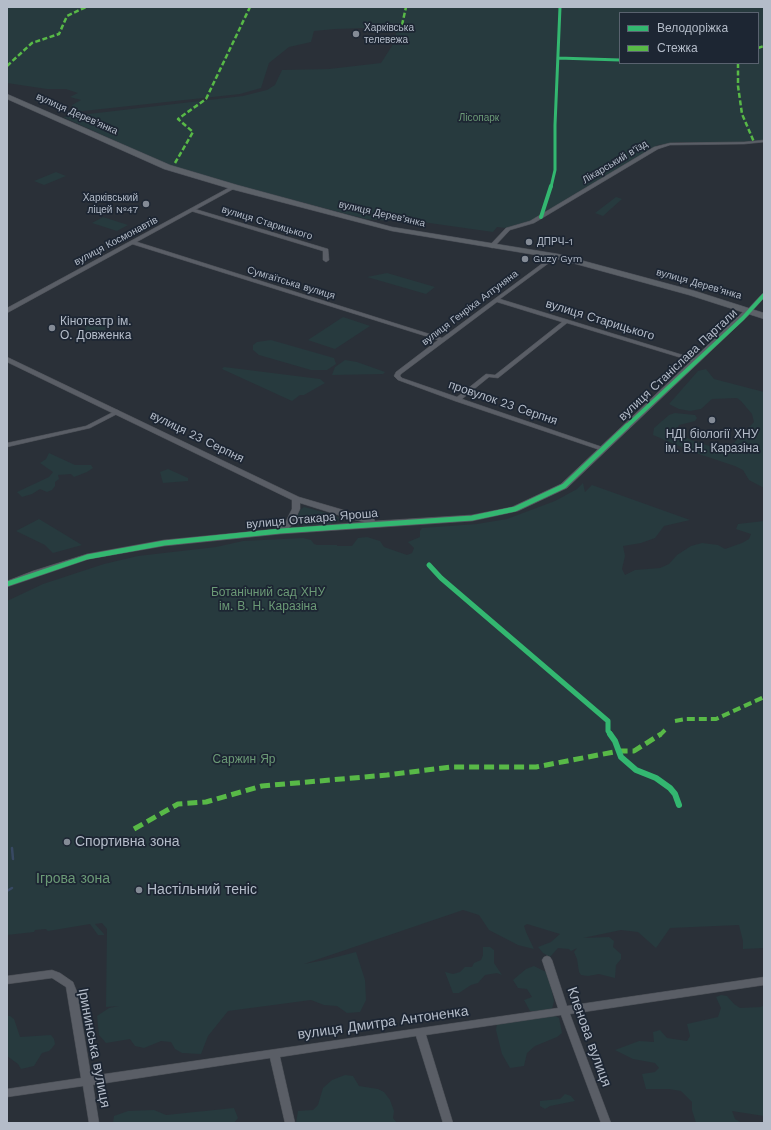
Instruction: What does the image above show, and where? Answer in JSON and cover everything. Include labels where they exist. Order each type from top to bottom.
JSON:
[{"type":"main road","name":"вулиця Дерев’янка","points":[[7,96],[167,167],[234,187],[392,229],[555,256],[692,293],[764,316]]},
{"type":"street","name":"Лікарський в'їзд","points":[[492,246],[508,229],[536,220],[656,148],[670,144],[744,143],[764,141]]},
{"type":"street","name":"вулиця Космонавтів","points":[[8,309],[134,243],[234,187]]},
{"type":"street","name":"вулиця Старицького","points":[[193,210],[326,250],[326,260]]},
{"type":"street","name":"Сумгаїтська вулиця","points":[[134,243],[443,340]]},
{"type":"street","name":"вулиця Генріха Алтуняна","points":[[397,376],[398,373],[555,256]]},
{"type":"street","name":"вулиця Станіслава Партали","points":[[604,448],[697,362],[764,295]]},
{"type":"street","name":"вулиця Старицького","points":[[496,300],[697,362]]},
{"type":"street","points":[[457,400],[488,375],[496,377],[566,321]]},
{"type":"street","name":"вулиця 23 Серпня","points":[[7,359],[296,499],[354,517],[382,523]]},
{"type":"street","name":"провулок 23 Серпня","points":[[397,376],[400,379],[457,400],[604,448]]},
{"type":"street","points":[[7,445],[88,426],[117,412]]},
{"type":"street","name":"вулиця Отакара Яроша","points":[[7,584],[87,557],[130,548],[280,531],[472,518],[515,509],[564,486],[604,448]]},
{"type":"street","points":[[280,531],[290,522],[296,509],[296,499]]},
{"type":"street","name":"Кленова вулиця","points":[[547,960],[564,1011],[606,1123]]},
{"type":"street","name":"Ірининська вулиця","points":[[7,980],[52,974],[70,985],[94,1123]]},
{"type":"street","name":"вулиця Дмитра Антоненка","points":[[7,1093],[764,981]]},
{"type":"street","points":[[420,1032],[448,1123]]},
{"type":"street","points":[[274,1054],[290,1123]]},
{"type":"green space","name":"Лісопарк","points":[[7,7],[764,7],[764,140],[743,142],[679,142],[658,145],[530,221],[506,228],[497,227],[493,232],[394,218],[389,221],[366,219],[227,183],[175,168],[63,117],[243,96],[267,90],[275,85],[282,70],[329,69],[381,63],[392,46],[398,27],[314,31],[311,42],[289,47],[269,63],[261,88],[240,94],[74,112],[72,105],[81,100],[70,97],[78,93],[66,89],[47,89],[7,83]]},
{"type":"green space","points":[[56,172],[66,176],[44,185],[34,181]]},
{"type":"green space","points":[[616,197],[622,199],[603,216],[595,213]]},
{"type":"green space","points":[[103,217],[128,225],[117,231],[92,223]]},
{"type":"green space","points":[[387,273],[435,287],[426,294],[367,277]]},
{"type":"green space","points":[[343,317],[370,326],[335,349],[308,340]]},
{"type":"green space","points":[[106,324],[105,333],[85,334],[86,325]]},
{"type":"green space","points":[[271,340],[334,358],[336,364],[327,370],[311,370],[259,355],[253,350],[253,345],[257,342]]},
{"type":"green space","points":[[345,360],[357,362],[385,372],[383,374],[332,375],[335,367]]},
{"type":"green space","points":[[224,367],[320,379],[325,383],[304,395],[300,395],[292,401],[222,369]]},
{"type":"green space","points":[[706,369],[714,379],[764,392],[764,488],[749,480],[743,470],[735,466],[696,453],[653,435],[654,428],[669,415],[675,413],[695,415],[697,418],[695,421],[679,425],[677,430],[680,434],[691,440],[728,452],[730,447],[754,422],[752,414],[737,398],[712,399],[701,409],[690,411],[679,409],[669,404],[698,371]]},
{"type":"green space","points":[[49,453],[75,465],[91,465],[93,468],[74,477],[71,474],[58,475],[59,479],[55,482],[55,486],[52,490],[47,492],[40,489],[32,494],[22,497],[17,492],[49,477],[53,472],[40,463],[46,459]]},
{"type":"green space","points":[[168,469],[188,478],[188,481],[163,483],[160,472]]},
{"type":"green space","name":"Саржин Яр","points":[[583,483],[585,492],[592,485],[690,520],[664,526],[655,538],[641,543],[623,546],[625,556],[622,569],[625,575],[635,570],[660,568],[669,564],[677,555],[691,546],[702,543],[718,545],[725,549],[742,543],[749,539],[751,534],[736,529],[738,524],[764,521],[764,948],[743,949],[743,941],[739,925],[670,928],[656,948],[638,932],[621,930],[583,938],[609,937],[614,941],[613,947],[621,954],[621,959],[616,965],[615,978],[599,974],[588,976],[581,975],[579,972],[577,959],[574,952],[577,948],[571,951],[569,949],[558,948],[550,957],[543,953],[538,947],[551,942],[560,934],[527,924],[524,926],[534,949],[518,945],[489,930],[479,915],[463,910],[304,964],[356,952],[365,980],[366,1000],[360,1012],[347,1013],[337,1006],[324,1005],[311,1000],[228,1011],[208,1036],[201,1054],[182,1053],[175,1049],[171,1042],[161,1041],[144,1048],[135,1046],[130,1039],[106,1043],[99,1035],[97,1016],[109,1008],[119,1006],[106,1007],[107,929],[102,923],[95,924],[104,935],[98,935],[90,924],[48,931],[46,929],[35,930],[34,932],[7,935],[7,601],[43,584],[104,564],[138,556],[216,547],[243,541],[303,538],[311,540],[317,545],[352,546],[358,538],[367,537],[380,541],[384,547],[407,555],[412,553],[414,548],[408,542],[420,537],[420,531],[422,528],[477,524],[507,519],[555,501],[577,489]]},
{"type":"green space","points":[[304,507],[334,515],[339,518],[338,521],[331,524],[303,526],[298,524],[295,520],[300,510]]},
{"type":"green space","points":[[39,519],[82,545],[53,553],[45,545],[16,531]]},
{"type":"green space","points":[[483,947],[490,947],[494,950],[494,963],[502,975],[497,973],[485,975],[478,983],[471,985],[459,993],[453,993],[445,972],[453,974],[460,972],[465,967],[472,967],[474,963],[481,960],[483,955]]},
{"type":"green space","points":[[534,966],[548,973],[554,1001],[552,1009],[544,1012],[530,1011],[524,1000],[532,997],[527,989],[518,988],[513,980],[526,969]]},
{"type":"green space","points":[[721,995],[727,996],[740,1008],[761,1007],[764,1005],[764,1116],[732,1111],[735,1119],[742,1123],[696,1123],[692,1110],[692,1102],[681,1091],[669,1089],[646,1089],[642,1074],[655,1072],[659,1068],[655,1063],[633,1059],[615,1050],[639,1041],[654,1042],[653,1032],[660,1030],[667,1038],[687,1041],[690,1036],[687,1024],[718,1017],[721,1008],[716,997]]},
{"type":"green space","points":[[7,1016],[14,1019],[20,1037],[51,1035],[54,1039],[55,1044],[49,1051],[42,1053],[34,1066],[21,1069],[18,1064],[7,1056]]},
{"type":"green space","points":[[555,1016],[559,1018],[562,1033],[557,1037],[535,1046],[527,1053],[524,1066],[510,1068],[502,1054],[496,1030],[497,1024]]},
{"type":"green space","points":[[345,1075],[353,1076],[359,1086],[378,1089],[384,1092],[390,1100],[394,1111],[393,1118],[397,1123],[296,1123],[298,1111],[313,1110],[318,1105],[323,1088],[332,1080]]},
{"type":"green space","points":[[565,1094],[571,1096],[575,1101],[550,1106],[545,1109],[540,1106],[540,1101],[560,1099]]},
{"type":"green space","points":[[234,1108],[238,1118],[234,1123],[113,1123],[114,1116],[128,1111],[154,1110],[166,1115]]},
{"type":"waterway","points":[[12,848],[13,859]]},
{"type":"waterway","points":[[7,891],[12,888]]},
{"type":"marked path","points":[[7,66],[32,43],[59,34],[67,16],[86,7]]},
{"type":"marked path","points":[[175,163],[193,132],[178,119],[206,99],[250,7]]},
{"type":"marked path","points":[[402,25],[406,7]]},
{"type":"marked path","points":[[759,48],[764,46]]},
{"type":"marked path","points":[[738,64],[738,86],[742,114],[754,142]]},
{"type":"marked path","points":[[675,721],[686,719],[716,719],[764,697]]},
{"type":"marked path","points":[[134,829],[178,804],[206,802],[262,786],[387,775],[451,767],[536,767],[619,751],[634,751],[658,737],[665,730]]},
{"type":"cycle path","points":[[541,217],[548,199],[555,170],[555,125],[560,7]]},
{"type":"cycle path","points":[[558,58],[619,60]]},
{"type":"cycle path","points":[[7,584],[87,557],[164,543],[280,531],[472,518],[515,509],[564,486],[743,318],[764,295]]},
{"type":"cycle path","points":[[429,565],[441,578],[608,721],[608,731],[615,741],[621,757],[636,770],[656,778],[670,788],[675,794],[679,805]]},
{"type":"place","name":"Харківська телевежа","points":[[356,34]]},
{"type":"place","name":"Харківський ліцей №47","points":[[146,204]]},
{"type":"place","name":"ДПРЧ-1","points":[[529,242]]},
{"type":"place","name":"Guzy Gym","points":[[525,259]]},
{"type":"place","name":"Кінотеатр ім. О. Довженка","points":[[52,328]]},
{"type":"place","name":"НДІ біології ХНУ ім. В.Н. Каразіна","points":[[712,420]]},
{"type":"place","name":"Спортивна зона","points":[[67,842]]},
{"type":"place","name":"Настільний теніс","points":[[139,890]]},
{"type":"park label","name":"Ботанічний сад ХНУ ім. В. Н. Каразіна","points":[[268,599]]},
{"type":"park label","name":"Ігрова зона","points":[[73,879]]}]
